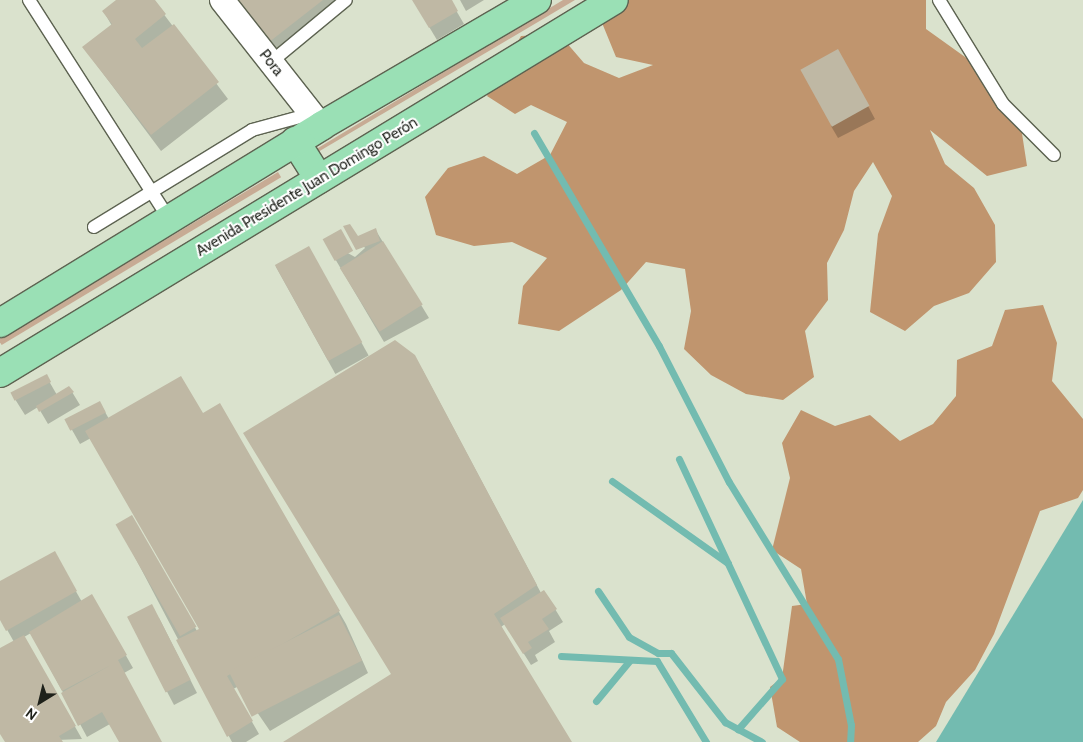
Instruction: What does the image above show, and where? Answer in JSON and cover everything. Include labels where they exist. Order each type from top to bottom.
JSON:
[{"type":"main road","points":[[0,323],[295,141],[316,120],[537,0]]},
{"type":"main road","name":"Avenida Presidente Juan Domingo Perón","points":[[0,373],[614,0]]},
{"type":"main road","points":[[295,141],[319,179]]},
{"type":"street","name":"Pora","points":[[222,0],[316,120]]},
{"type":"lane","points":[[29,0],[169,219]]},
{"type":"lane","points":[[271,62],[346,0]]},
{"type":"lane","points":[[939,0],[1003,104],[1054,155]]},
{"type":"lane","points":[[94,228],[252,130],[316,120]]},
{"type":"shaded area","points":[[563,0],[575,0],[318,152],[318,148]]},
{"type":"shaded area","points":[[608,0],[926,0],[926,29],[986,72],[1021,127],[1027,166],[987,176],[930,130],[945,164],[974,188],[995,225],[996,262],[969,293],[934,306],[905,331],[870,312],[878,234],[892,196],[873,162],[854,191],[844,230],[827,263],[828,300],[805,331],[814,377],[783,400],[746,394],[711,375],[684,349],[691,311],[685,269],[646,262],[621,290],[559,331],[518,324],[523,286],[547,258],[512,242],[474,246],[436,235],[425,197],[448,168],[484,156],[517,174],[550,155],[567,122],[531,105],[515,114],[487,96],[521,36],[559,34],[584,63],[619,78],[653,65],[616,57],[600,18]]},
{"type":"shaded area","points":[[278,172],[281,177],[2,345],[0,339]]},
{"type":"shaded area","points":[[1043,305],[1057,343],[1052,381],[1083,419],[1083,490],[1078,498],[1040,511],[994,634],[975,670],[946,702],[936,726],[918,742],[800,742],[777,727],[770,687],[782,678],[792,606],[807,604],[801,569],[772,550],[790,478],[782,443],[801,410],[835,426],[870,415],[900,441],[933,424],[956,396],[957,360],[992,346],[1005,310]]},
{"type":"water","points":[[1083,500],[1083,742],[936,742]]},
{"type":"building","points":[[116,0],[155,0],[166,14],[135,39],[142,48],[174,24],[219,82],[151,135],[82,47],[112,24],[102,11]]},
{"type":"building","points":[[228,0],[323,0],[264,46]]},
{"type":"building","points":[[412,0],[452,0],[458,11],[429,28]]},
{"type":"building","points":[[838,49],[870,106],[832,127],[800,70]]},
{"type":"building","points":[[350,224],[358,236],[376,228],[380,241],[356,250],[343,226]]},
{"type":"building","points":[[341,229],[353,251],[335,261],[323,239]]},
{"type":"building","points":[[383,241],[423,305],[379,332],[340,268]]},
{"type":"building","points":[[309,246],[362,342],[328,361],[275,265]]},
{"type":"building","points":[[395,340],[415,355],[537,585],[494,614],[572,742],[283,742],[391,674],[243,433]]},
{"type":"building","points":[[47,374],[51,382],[15,401],[10,393]]},
{"type":"building","points":[[181,376],[203,413],[220,403],[340,611],[227,676],[253,721],[227,737],[176,640],[199,629],[85,431]]},
{"type":"building","points":[[69,386],[74,392],[39,412],[36,406]]},
{"type":"building","points":[[100,401],[106,413],[70,431],[64,419]]},
{"type":"building","points":[[132,515],[196,627],[180,636],[116,524]]},
{"type":"building","points":[[55,551],[77,591],[6,631],[0,620],[0,581]]},
{"type":"building","points":[[544,590],[557,609],[542,619],[549,629],[528,642],[532,648],[523,654],[500,618]]},
{"type":"building","points":[[92,594],[127,655],[118,660],[162,742],[119,742],[102,712],[78,726],[61,693],[111,665],[62,691],[29,632]]},
{"type":"building","points":[[152,604],[191,680],[166,692],[127,617]]},
{"type":"building","points":[[339,615],[362,660],[252,717],[229,671]]},
{"type":"building","points":[[24,635],[76,726],[59,736],[63,742],[5,742],[0,734],[0,648]]},
{"type":"waterway","points":[[534,133],[659,346],[729,482],[838,659],[851,725],[850,742]]},
{"type":"waterway","points":[[679,459],[782,679],[738,729]]},
{"type":"waterway","points":[[612,481],[728,563]]},
{"type":"waterway","points":[[598,591],[629,637],[658,653],[671,653],[725,722],[762,742]]},
{"type":"waterway","points":[[561,656],[657,661],[706,742]]},
{"type":"waterway","points":[[596,701],[630,660]]}]
